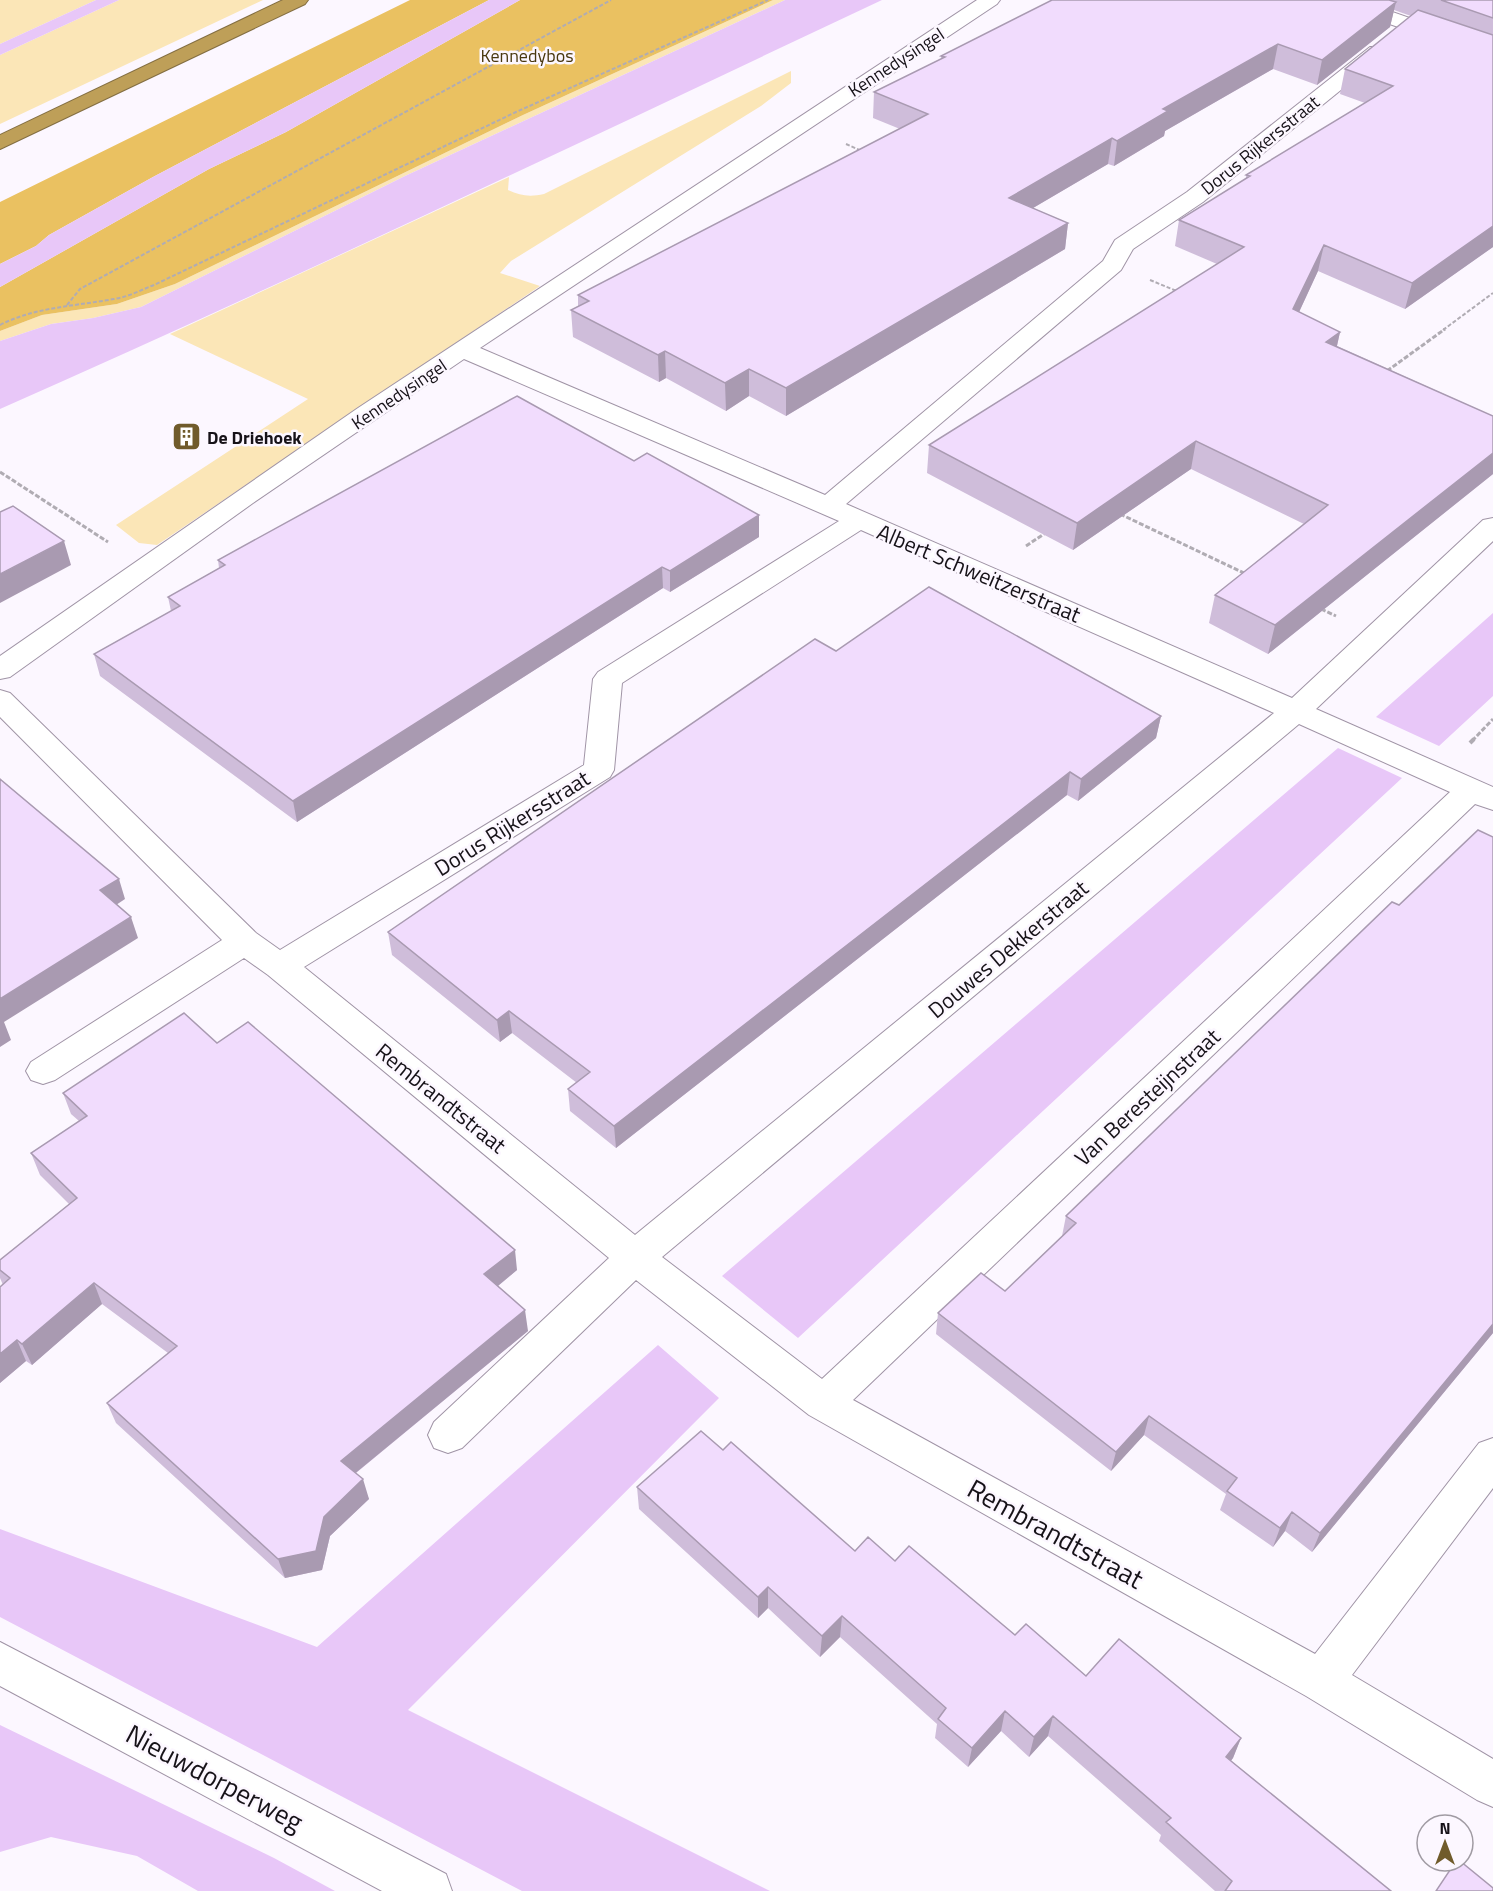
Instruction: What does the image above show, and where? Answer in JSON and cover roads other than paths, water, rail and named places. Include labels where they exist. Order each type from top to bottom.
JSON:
[{"type":"highway","points":[[0,143],[298,0]]},
{"type":"street","name":"Kennedysingel","points":[[0,670],[143,567],[463,350],[990,0]]},
{"type":"street","points":[[1353,2],[1409,25],[1493,54]]},
{"type":"street","name":"Dorus Rijkersstraat","points":[[828,506],[1113,265],[1123,244],[1195,197],[1409,25]]},
{"type":"street","name":"Albert Schweitzerstraat","points":[[463,350],[828,506],[857,521],[986,574],[1482,794]]},
{"type":"street","name":"Dorus Rijkersstraat","points":[[280,966],[599,770],[608,679],[857,521]]},
{"type":"street","name":"Douwes Dekkerstraat","points":[[635,1257],[1296,711],[1493,526]]},
{"type":"street","name":"Rembrandtstraat","points":[[0,700],[244,942],[280,966],[635,1257],[823,1403],[1321,1681],[1493,1784]]},
{"type":"street","name":"Van Beresteijnstraat","points":[[823,1403],[1482,794]]},
{"type":"street","points":[[43,1071],[244,942]]},
{"type":"street","points":[[448,1435],[635,1257]]},
{"type":"street","points":[[1321,1681],[1493,1456]]},
{"type":"street","name":"Nieuwdorperweg","points":[[0,1663],[429,1891]]},
{"type":"place","name":"De Driehoek","points":[[186,437]]},
{"type":"park label","name":"Kennedybos","points":[[527,55]]}]
